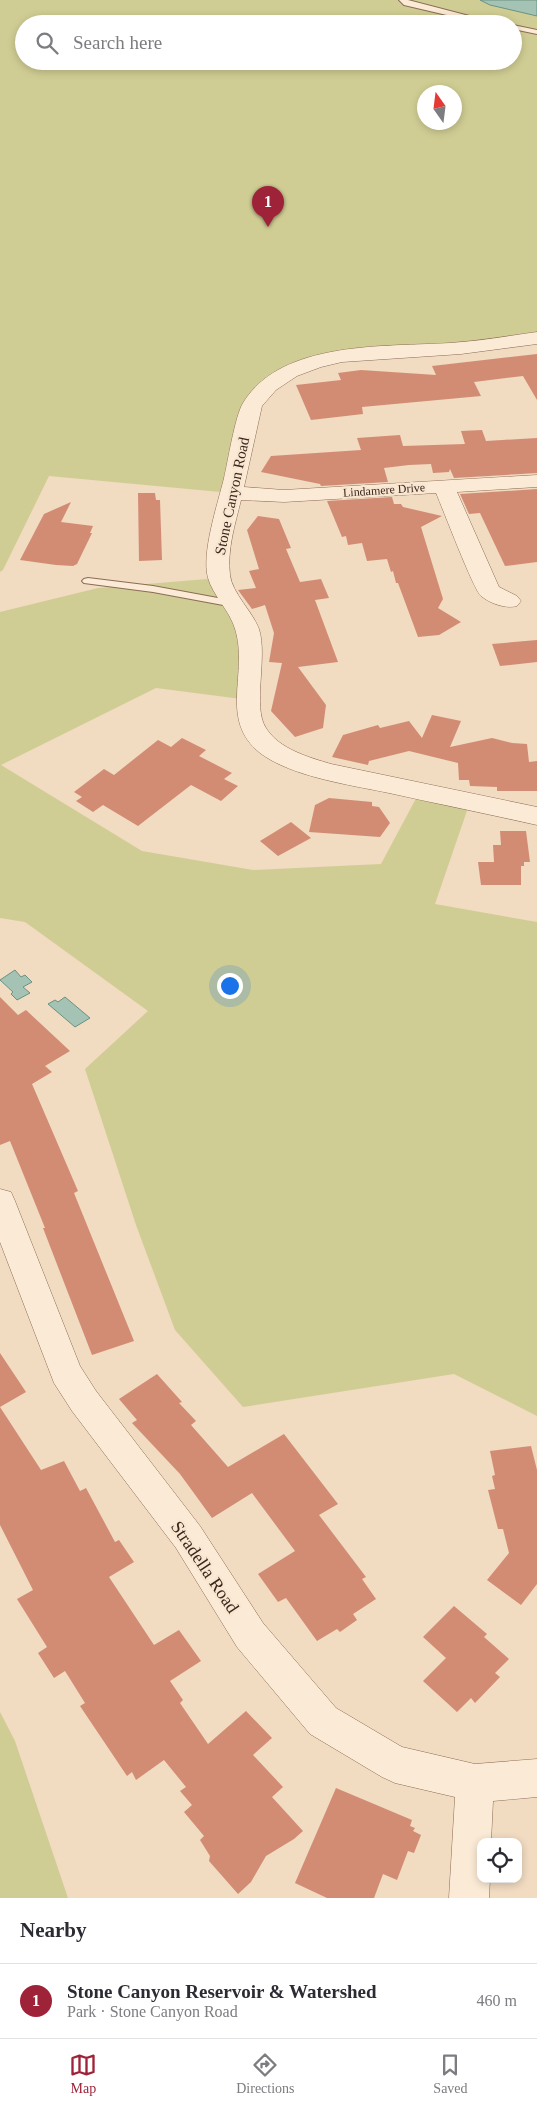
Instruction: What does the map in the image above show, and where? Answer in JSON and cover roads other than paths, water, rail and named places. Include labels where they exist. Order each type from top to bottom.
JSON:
[{"type":"street","name":"Stone Canyon Road","points":[[537,338],[452,349],[348,356],[318,361],[296,368],[274,380],[260,392],[252,405],[218,551],[219,578],[247,629],[251,658],[248,710],[253,729],[269,747],[299,763],[328,772],[537,816]]},
{"type":"street","name":"Lindamere Drive","points":[[231,493],[284,496],[537,482]]},
{"type":"street","points":[[444,487],[489,591],[509,601]]},
{"type":"street","name":"Stradella Road","points":[[0,1201],[66,1373],[84,1401],[188,1537],[250,1635],[322,1721],[396,1764],[475,1783],[537,1778]]},
{"type":"street","points":[[469,1898],[475,1783]]},
{"type":"lane","points":[[403,0],[407,3],[455,15]]},
{"type":"lane","points":[[522,29],[537,32]]},
{"type":"lane","points":[[88,582],[153,589],[234,604]]},
{"type":"place","name":"Stone Canyon Reservoir & Watershed","points":[[268,227]]}]
